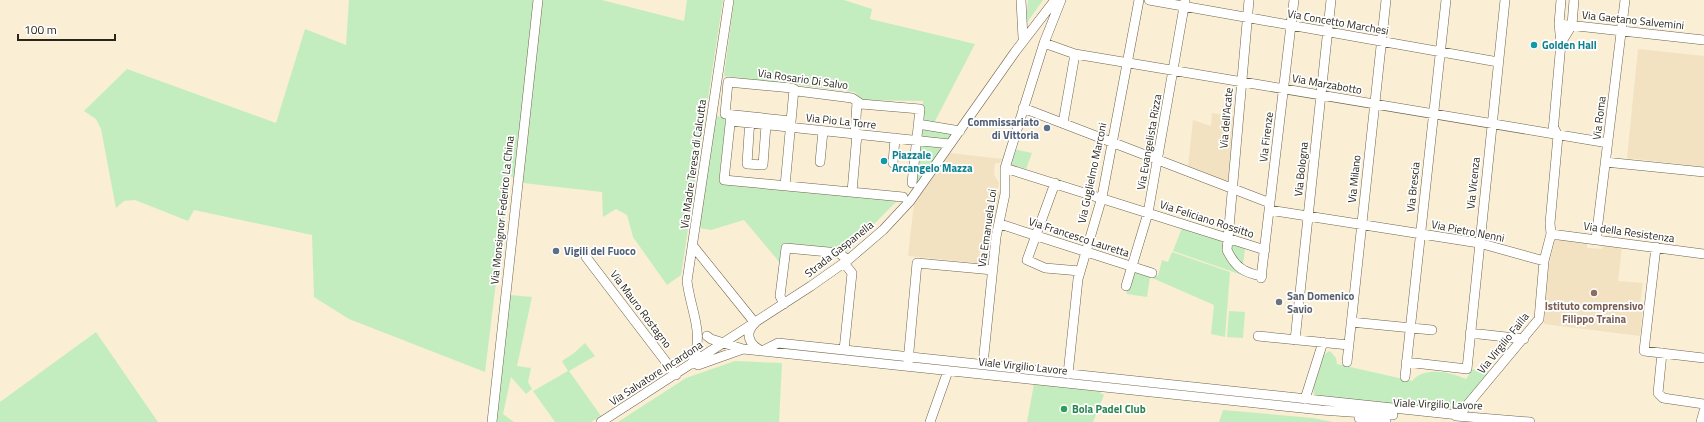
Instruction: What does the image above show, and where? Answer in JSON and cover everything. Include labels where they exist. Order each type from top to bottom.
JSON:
[{"type":"street","name":"Via Monsignor Federico La China","points":[[492,422],[538,0]]},
{"type":"street","name":"Via Madre Teresa di Calcutta","points":[[699,330],[690,302],[687,281],[729,0]]},
{"type":"street","points":[[1021,0],[1023,38]]},
{"type":"street","name":"Strada Gaspanella","points":[[1015,52],[1048,0]]},
{"type":"street","name":"Strada Gaspanella","points":[[724,343],[846,262],[883,230],[910,201],[1015,52],[1055,0]]},
{"type":"street","name":"Via Emanuela Loi","points":[[983,364],[996,237],[1000,224],[1005,194],[1005,168],[1048,30],[1061,0]]},
{"type":"street","name":"Via Guglielmo Marconi","points":[[1068,374],[1078,279],[1102,198],[1139,0]]},
{"type":"street","name":"Via Concetto Marchesi","points":[[1149,0],[1184,3],[1248,18],[1498,62]]},
{"type":"street","name":"Via dell'Acate","points":[[1249,0],[1227,250],[1232,261],[1240,270],[1262,277]]},
{"type":"street","name":"Via Firenze","points":[[1262,277],[1294,0]]},
{"type":"street","name":"Via Bologna","points":[[1295,340],[1331,0]]},
{"type":"street","name":"Via Milano","points":[[1347,362],[1386,0]]},
{"type":"street","name":"Via Brescia","points":[[1405,377],[1446,0]]},
{"type":"street","name":"Via Vicenza","points":[[1406,362],[1467,369],[1505,0]]},
{"type":"street","name":"Via Virgilio Failla","points":[[1459,415],[1524,339],[1539,319],[1544,261],[1551,234],[1550,223],[1554,132],[1561,43],[1559,24],[1561,0]]},
{"type":"street","points":[[1561,43],[1572,25],[1574,0]]},
{"type":"street","name":"Via Roma","points":[[1596,239],[1626,0]]},
{"type":"street","name":"Via Evangelista Rizza","points":[[1126,286],[1148,213],[1174,70],[1184,3]]},
{"type":"street","points":[[1038,23],[1048,30]]},
{"type":"street","name":"Via Gaetano Salvemini","points":[[1559,24],[1704,40]]},
{"type":"street","name":"Via Marzabotto","points":[[1044,43],[1074,54],[1284,88],[1492,125],[1554,132],[1608,143]]},
{"type":"street","points":[[1063,122],[1074,54]]},
{"type":"street","name":"Via Rosario Di Salvo","points":[[730,118],[725,114],[728,82],[794,89],[852,98],[861,104],[920,109],[918,124]]},
{"type":"street","points":[[787,186],[794,89]]},
{"type":"street","points":[[849,192],[857,102]]},
{"type":"street","name":"Via Pietro Nenni","points":[[1023,108],[1158,159],[1232,189],[1269,207],[1361,226],[1479,243],[1544,261]]},
{"type":"street","points":[[792,126],[730,118],[724,180],[902,197]]},
{"type":"street","points":[[750,120],[747,164],[763,166],[766,125]]},
{"type":"street","name":"Via Pio La Torre","points":[[750,120],[766,125],[792,126],[823,131],[950,144]]},
{"type":"street","points":[[912,182],[918,124],[960,131]]},
{"type":"street","points":[[820,162],[823,131]]},
{"type":"street","points":[[893,163],[895,138]]},
{"type":"street","points":[[1605,162],[1704,172]]},
{"type":"street","name":"Via Feliciano Rossitto","points":[[1005,168],[1265,250]]},
{"type":"street","points":[[1055,183],[1027,260],[1045,268],[1080,271]]},
{"type":"street","name":"Via Francesco Lauretta","points":[[1000,224],[1152,272]]},
{"type":"street","name":"Via della Resistenza","points":[[1551,234],[1704,254]]},
{"type":"street","points":[[693,246],[755,322],[749,336],[753,346],[762,351],[778,343],[1068,374],[1078,379],[1305,399],[1459,415]]},
{"type":"street","points":[[1656,247],[1644,350],[1704,358]]},
{"type":"street","points":[[784,304],[780,296],[786,248],[840,253],[852,273],[844,350]]},
{"type":"street","name":"Via Mauro Rostagno","points":[[586,257],[679,373]]},
{"type":"street","points":[[908,366],[917,263],[993,270]]},
{"type":"street","points":[[1351,322],[1432,330]]},
{"type":"street","points":[[692,364],[698,345],[699,330]]},
{"type":"street","name":"Viale Virgilio Lavore","points":[[699,330],[709,338],[743,349],[948,371],[1078,379],[1321,410],[1386,422]]},
{"type":"street","points":[[698,345],[701,349],[710,353],[712,348],[709,338],[722,337],[744,330]]},
{"type":"street","points":[[1470,334],[1524,339]]},
{"type":"street","points":[[1258,336],[1349,345]]},
{"type":"street","points":[[1305,399],[1323,342]]},
{"type":"street","name":"Via Salvatore Incardona","points":[[601,422],[724,343]]},
{"type":"street","points":[[679,373],[743,349]]},
{"type":"street","points":[[1662,352],[1658,393],[1660,396],[1663,398],[1704,404]]},
{"type":"street","points":[[930,422],[948,371]]},
{"type":"street","name":"Viale Virgilio Lavore","points":[[1321,410],[1435,418],[1459,415],[1530,422]]},
{"type":"street","points":[[1702,422],[1704,411]]},
{"type":"shaded area","points":[[1638,49],[1704,56],[1704,167],[1627,158]]},
{"type":"shaded area","points":[[1212,113],[1235,117],[1229,184],[1188,167],[1193,120],[1211,126]]},
{"type":"shaded area","points":[[949,153],[1003,159],[999,163],[995,163],[994,175],[999,183],[997,191],[1001,192],[994,230],[990,241],[980,251],[979,259],[983,264],[908,256],[914,203]]},
{"type":"shaded area","name":"Istituto comprensivo Filippo Traina","points":[[1555,239],[1587,243],[1587,248],[1602,249],[1603,245],[1622,248],[1618,281],[1643,283],[1640,304],[1643,304],[1640,336],[1544,324],[1549,265]]},
{"type":"green space","points":[[349,0],[602,0],[684,21],[687,0],[723,0],[681,275],[667,285],[633,237],[627,215],[616,209],[603,217],[602,192],[523,183],[509,175],[485,372],[349,319],[314,297],[312,235],[194,210],[188,221],[135,200],[124,201],[116,208],[101,129],[96,119],[84,111],[127,69],[276,123],[305,29],[346,45]]},
{"type":"green space","points":[[734,0],[844,0],[872,9],[870,19],[975,44],[934,123],[922,121],[923,101],[860,100],[855,92],[724,76]]},
{"type":"green space","points":[[1028,0],[1043,0],[1026,24]]},
{"type":"green space","points":[[716,116],[726,118],[719,182],[899,199],[845,253],[785,244],[781,264],[744,220],[711,230],[699,228]]},
{"type":"green space","points":[[919,125],[957,131],[911,195]]},
{"type":"green space","points":[[1014,149],[1032,153],[1026,169],[1010,164]]},
{"type":"green space","points":[[1182,228],[1220,240],[1245,276],[1173,251]]},
{"type":"green space","points":[[1230,243],[1245,248],[1243,266],[1233,257]]},
{"type":"green space","points":[[1172,252],[1230,272],[1225,337],[1211,334],[1214,305],[1150,277],[1147,297],[1127,294],[1125,288],[1132,268],[1158,276],[1162,260],[1168,262]]},
{"type":"green space","points":[[510,295],[532,297],[517,366],[531,368],[528,382],[532,389],[526,394],[511,377],[503,414],[514,422],[495,422]]},
{"type":"green space","points":[[1229,311],[1245,312],[1243,338],[1227,337]]},
{"type":"green space","points":[[96,332],[158,422],[0,422],[0,402]]},
{"type":"green space","points":[[585,343],[595,356],[569,371],[601,416],[591,422],[555,422],[533,391],[568,371],[562,361]]},
{"type":"green space","points":[[1330,351],[1336,358],[1337,364],[1412,381],[1423,373],[1430,372],[1452,374],[1466,379],[1471,369],[1491,372],[1458,410],[1453,411],[1314,395],[1315,377],[1319,364],[1322,358]]},
{"type":"green space","points":[[735,361],[782,363],[779,422],[618,422],[686,378]]},
{"type":"green space","name":"Bola Padel Club","points":[[1034,384],[1100,391],[1100,393],[1104,395],[1093,422],[1027,422]]},
{"type":"green space","points":[[1223,410],[1313,418],[1333,422],[1219,422]]},
{"type":"place","name":"Golden Hall","points":[[1534,45]]},
{"type":"place","name":"Commissariato di Vittoria","points":[[1047,128]]},
{"type":"place","name":"Piazzale Arcangelo Mazza","points":[[884,161]]},
{"type":"place","name":"Vigili del Fuoco","points":[[556,251]]},
{"type":"place","name":"Istituto comprensivo Filippo Traina","points":[[1594,293]]},
{"type":"place","name":"San Domenico Savio","points":[[1279,302]]},
{"type":"place","name":"Bola Padel Club","points":[[1064,409]]}]
